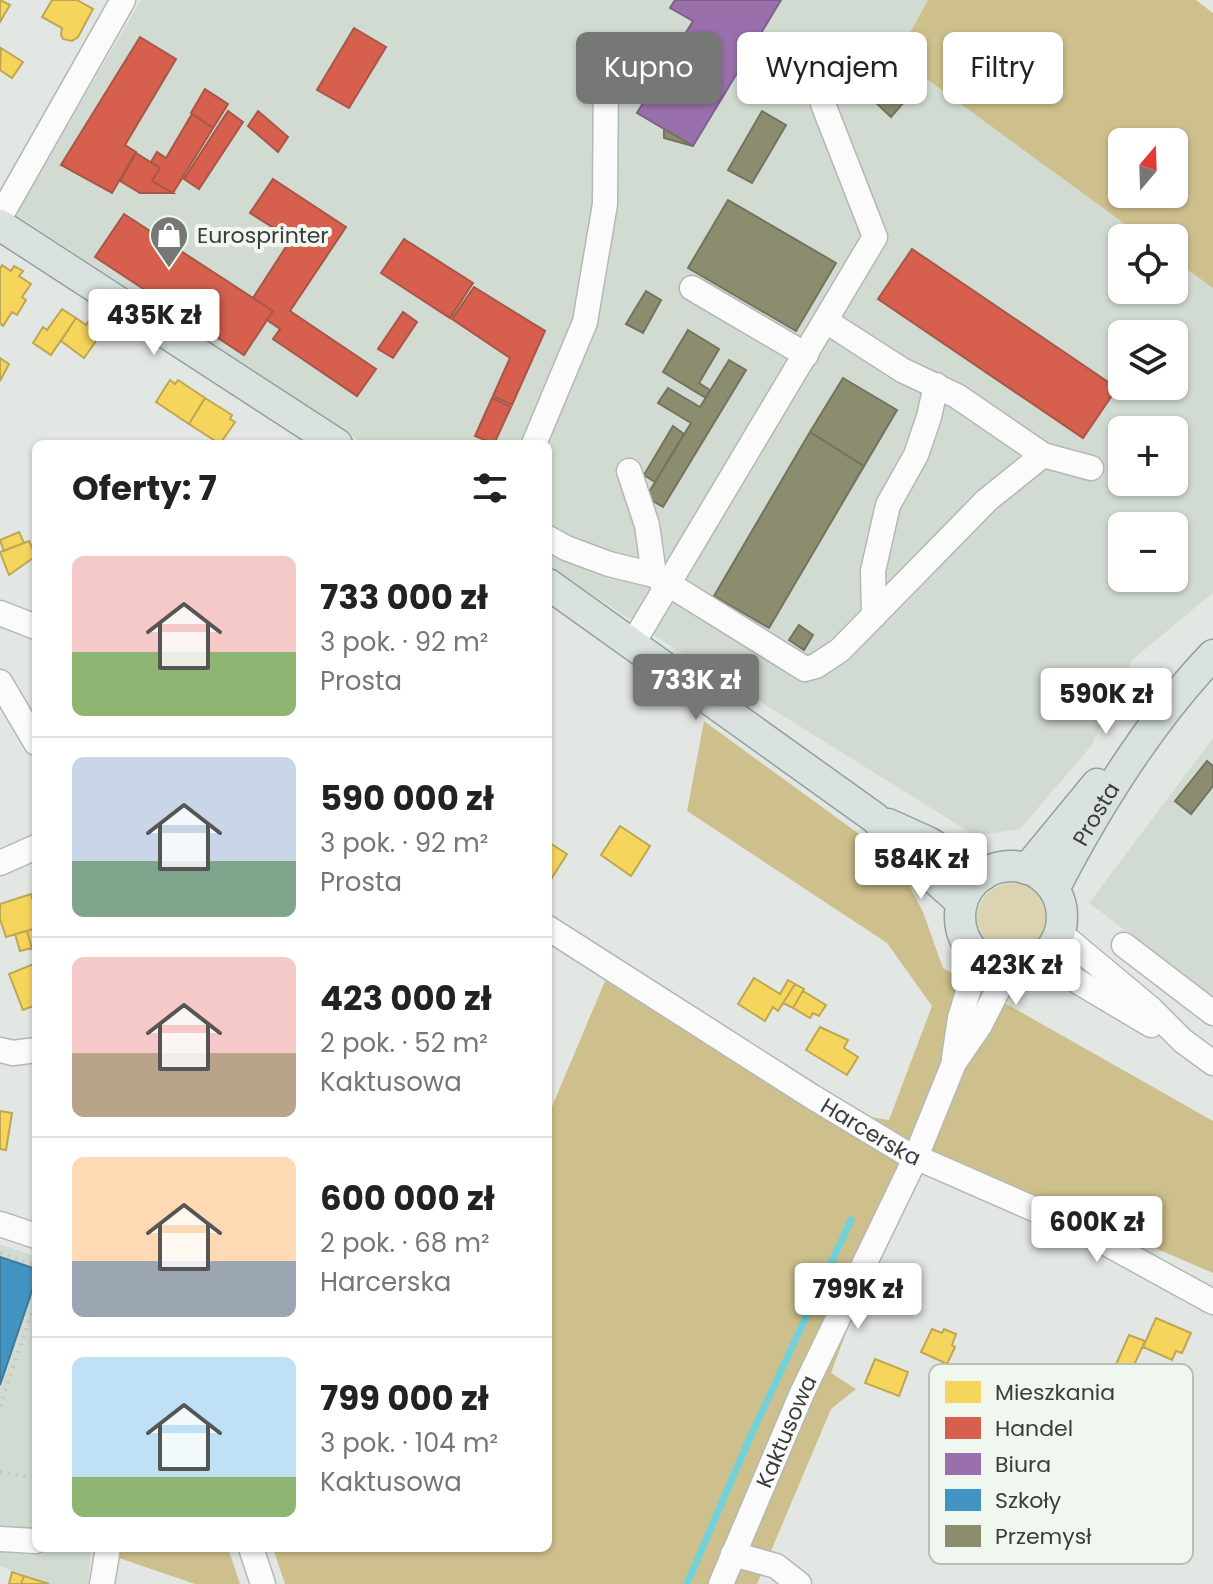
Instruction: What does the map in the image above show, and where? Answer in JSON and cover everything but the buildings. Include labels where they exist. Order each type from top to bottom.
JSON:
[{"type":"main road","points":[[0,225],[331,440]]},
{"type":"main road","points":[[552,587],[922,852],[983,875]]},
{"type":"main road","name":"Prosta","points":[[1027,869],[1113,776],[1213,655]]},
{"type":"main road","name":"Prosta","points":[[1054,889],[1113,776]]},
{"type":"main road","points":[[922,852],[962,903]]},
{"type":"main road","points":[[1009,866],[1027,869],[1042,877],[1054,889],[1062,910],[1060,933],[1052,948],[1040,959],[1025,966],[1009,968],[993,964],[979,956],[968,943],[962,928],[962,903],[970,887],[983,875],[1009,866]]},
{"type":"street","points":[[0,217],[123,0]]},
{"type":"street","points":[[536,440],[585,322],[605,204],[606,104]]},
{"type":"street","points":[[633,643],[662,580],[806,355],[875,237],[823,104]]},
{"type":"street","points":[[692,288],[806,355]]},
{"type":"street","points":[[826,321],[902,370],[957,396],[1043,455],[1091,468]]},
{"type":"street","points":[[874,616],[873,571],[888,505],[916,455],[936,385]]},
{"type":"street","points":[[552,540],[609,564],[662,580],[805,669],[816,666],[840,650],[987,500],[1043,455]]},
{"type":"street","points":[[629,471],[662,580]]},
{"type":"street","points":[[0,613],[32,625]]},
{"type":"street","points":[[0,682],[32,736]]},
{"type":"street","points":[[0,863],[32,849]]},
{"type":"street","name":"Harcerska","points":[[552,931],[915,1159],[1082,1230],[1213,1302]]},
{"type":"street","points":[[1060,933],[1151,1009],[1183,1041]]},
{"type":"street","points":[[1124,945],[1213,1013]]},
{"type":"street","name":"Kaktusowa","points":[[954,1063],[960,1018],[979,956]]},
{"type":"street","points":[[1040,959],[1183,1041],[1213,1063]]},
{"type":"street","name":"Kaktusowa","points":[[721,1584],[802,1393],[915,1159],[954,1063],[980,1025],[1009,968]]},
{"type":"street","points":[[0,1050],[13,1053],[32,1051]]},
{"type":"street","points":[[0,1224],[32,1235]]},
{"type":"street","points":[[0,1539],[32,1541]]},
{"type":"street","points":[[102,1584],[107,1552]]},
{"type":"street","points":[[252,1552],[263,1584]]},
{"type":"street","points":[[733,1554],[776,1566],[799,1584]]},
{"type":"path","points":[[0,1253],[32,1265]]},
{"type":"path","points":[[0,1406],[32,1311]]},
{"type":"path","points":[[0,1472],[32,1477]]},
{"type":"shaded area","points":[[141,0],[928,0],[910,32],[737,32],[737,104],[927,104],[927,79],[943,90],[943,104],[961,104],[1125,224],[1108,224],[1108,304],[1188,304],[1188,270],[1213,288],[1213,593],[1132,660],[1091,746],[1020,829],[976,836],[658,638],[552,568],[552,440],[359,440],[15,214]]},
{"type":"shaded area","points":[[928,0],[1196,0],[1213,13],[1213,288],[1188,270],[1188,224],[1125,224],[961,104],[1063,104],[1063,32],[943,32],[943,91],[927,79],[927,32],[910,32]]},
{"type":"shaded area","points":[[704,721],[896,861],[923,912],[943,968],[1213,1121],[1213,1273],[916,1145],[831,1373],[856,1389],[831,1409],[757,1584],[285,1584],[274,1552],[552,1552],[552,1107],[608,974],[827,1110],[889,1120],[932,1006],[887,943],[687,811]]},
{"type":"shaded area","points":[[1213,738],[1213,997],[1089,903]]},
{"type":"shaded area","points":[[1013,883],[1039,893],[1049,919],[1039,945],[1013,955],[987,945],[977,919],[987,893]]},
{"type":"shaded area","points":[[0,1244],[32,1256],[32,1552],[91,1552],[88,1584],[51,1584],[0,1566]]},
{"type":"shaded area","points":[[117,1552],[229,1552],[240,1584],[195,1584],[116,1557]]},
{"type":"waterway","points":[[687,1584],[748,1442],[851,1220]]},
{"type":"place","name":"Eurosprinter","points":[[169,269]]}]
